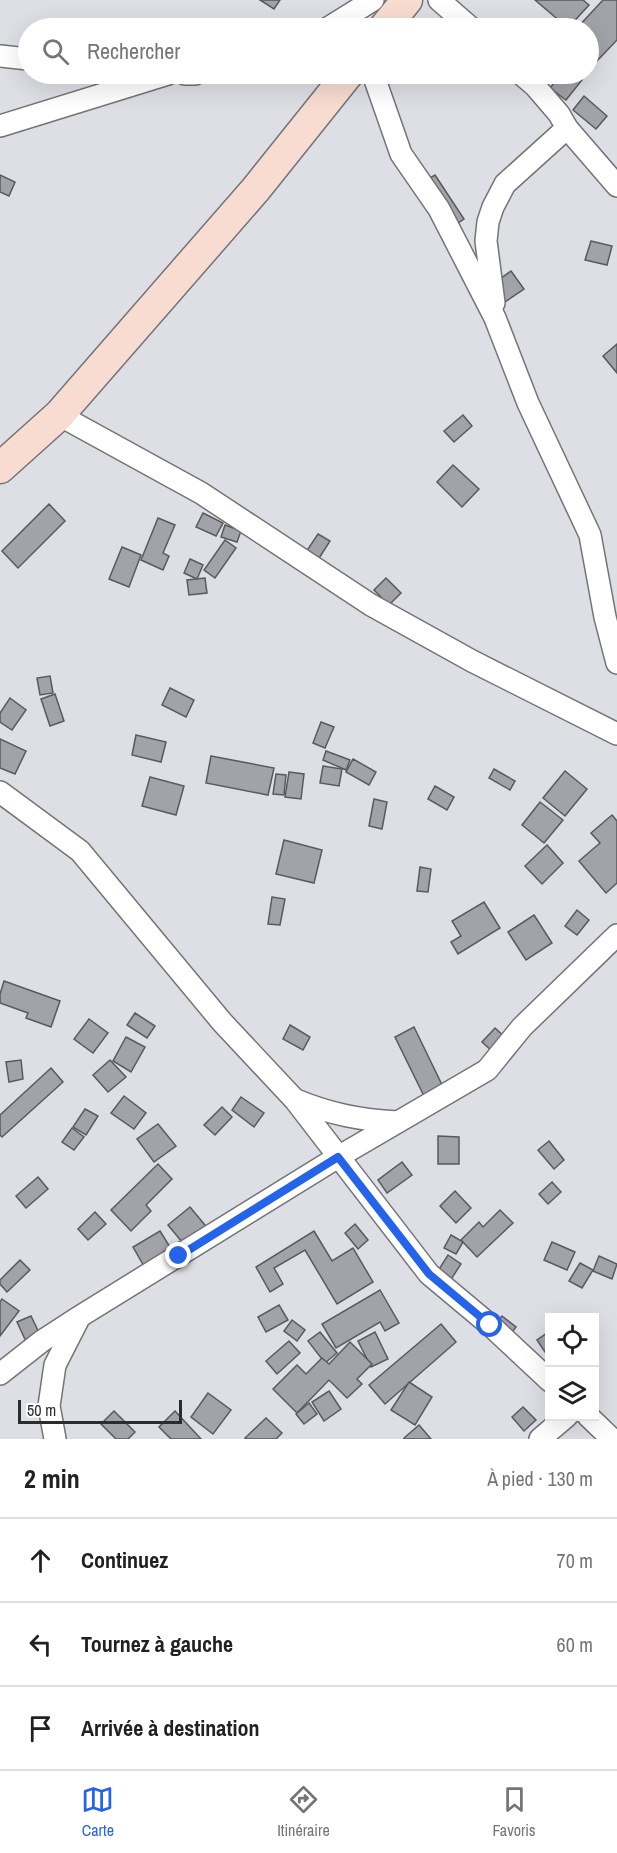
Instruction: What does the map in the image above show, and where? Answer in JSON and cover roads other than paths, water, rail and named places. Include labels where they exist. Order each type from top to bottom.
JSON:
[{"type":"main road","points":[[392,18],[407,0]]},
{"type":"main road","points":[[0,468],[59,415],[256,189],[340,84]]},
{"type":"street","points":[[344,18],[373,0]]},
{"type":"street","points":[[439,0],[460,18]]},
{"type":"street","points":[[0,56],[18,58]]},
{"type":"street","points":[[0,126],[136,84]]},
{"type":"street","points":[[376,84],[401,154],[439,209],[495,318],[528,403],[590,535],[604,617],[617,663]]},
{"type":"street","points":[[532,84],[617,186]]},
{"type":"street","points":[[495,318],[486,241],[488,222],[505,184],[567,128]]},
{"type":"street","points":[[59,415],[201,492],[371,605],[472,661],[617,734]]},
{"type":"street","points":[[0,792],[80,851],[222,1022],[295,1100],[429,1274],[490,1325],[545,1377]]},
{"type":"street","points":[[0,1374],[42,1341],[80,1317],[338,1157],[487,1070],[522,1027],[617,934]]},
{"type":"street","points":[[295,1100],[322,1111],[360,1120],[397,1122]]},
{"type":"street","points":[[55,1439],[49,1406],[55,1365],[80,1317]]},
{"type":"street","points":[[540,1439],[561,1421]]},
{"type":"street","points":[[593,1421],[612,1439]]}]
